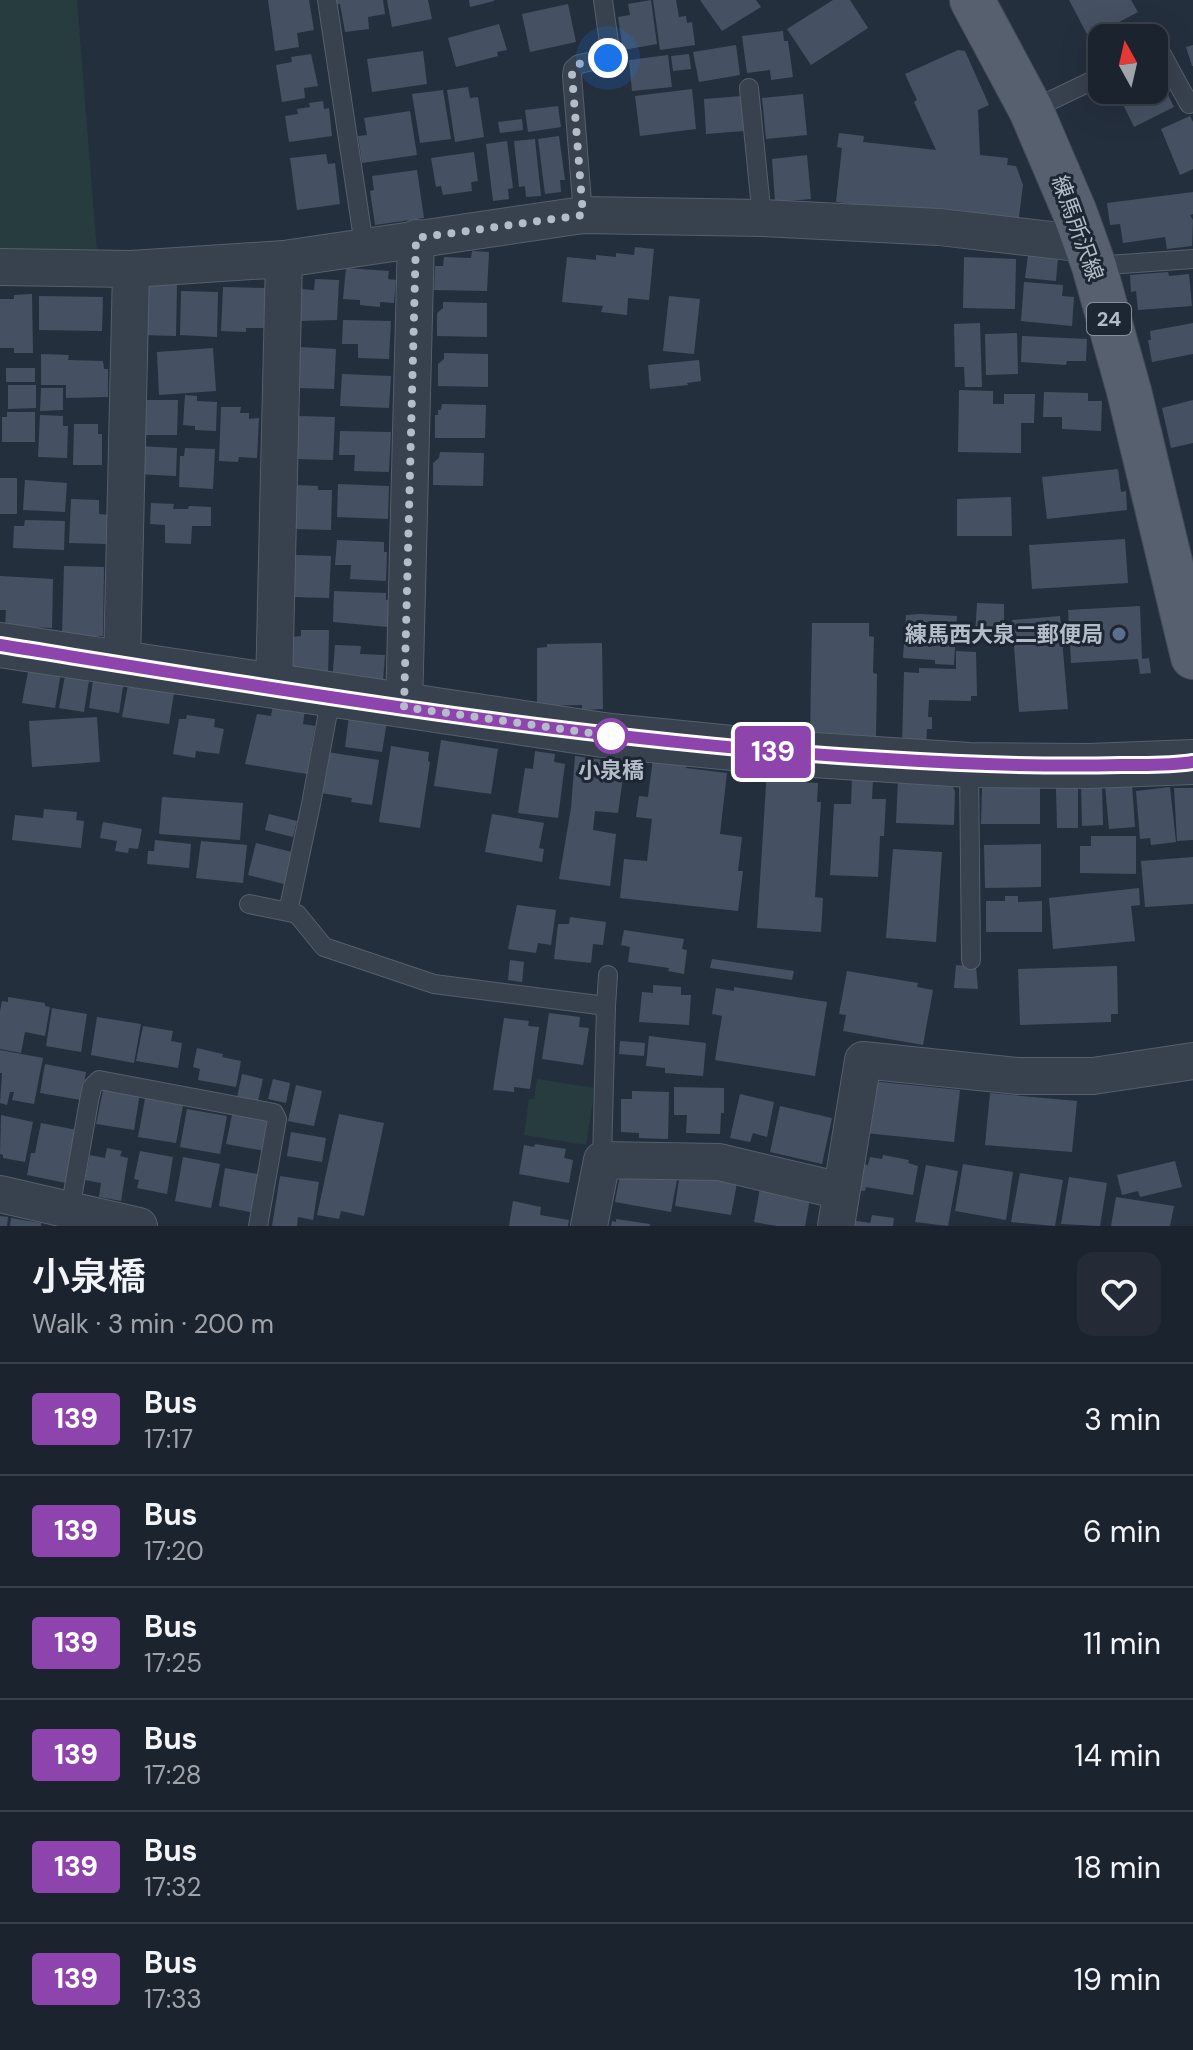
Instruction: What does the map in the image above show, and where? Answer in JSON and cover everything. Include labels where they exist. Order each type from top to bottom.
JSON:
[{"type":"main road","name":"練馬所沢線","points":[[972,0],[1031,110],[1090,255],[1129,391],[1193,657]]},
{"type":"street","points":[[0,267],[131,269],[284,259],[583,215],[762,218],[939,227],[1090,255]]},
{"type":"street","points":[[404,707],[416,238]]},
{"type":"street","points":[[274,688],[284,259]]},
{"type":"street","points":[[122,664],[131,269]]},
{"type":"street","points":[[0,645],[626,738],[782,753],[969,765],[1089,766],[1193,762]]},
{"type":"street","points":[[589,1226],[602,1160],[719,1162],[839,1209],[863,1060],[1018,1076],[1093,1076],[1193,1061]]},
{"type":"street","points":[[0,1194],[139,1226]]},
{"type":"lane","points":[[327,0],[364,245]]},
{"type":"lane","points":[[583,215],[572,75],[579,64],[608,58],[610,50],[603,0]]},
{"type":"lane","points":[[1168,66],[1189,104]]},
{"type":"lane","points":[[1031,110],[1088,83]]},
{"type":"lane","points":[[749,88],[762,218]]},
{"type":"lane","points":[[1090,255],[1193,259]]},
{"type":"lane","points":[[288,912],[331,696]]},
{"type":"lane","points":[[969,765],[971,960]]},
{"type":"lane","points":[[249,904],[297,914],[324,947],[434,984],[606,1006]]},
{"type":"lane","points":[[602,1160],[608,975]]},
{"type":"lane","points":[[70,1210],[92,1087],[99,1080],[274,1113],[277,1119],[258,1226]]},
{"type":"green space","points":[[0,0],[77,0],[97,252],[0,250]]},
{"type":"green space","points":[[537,1079],[595,1088],[586,1145],[524,1135],[529,1099],[534,1099]]},
{"type":"building","points":[[268,0],[309,0],[314,30],[297,33],[299,47],[275,51]]},
{"type":"building","points":[[336,0],[383,0],[385,14],[368,17],[369,29],[345,32],[340,4]]},
{"type":"building","points":[[387,0],[428,0],[432,19],[392,27]]},
{"type":"building","points":[[469,0],[494,0],[494,1],[470,7]]},
{"type":"building","points":[[651,0],[657,44],[623,50],[618,17],[630,15],[628,4]]},
{"type":"building","points":[[653,0],[676,0],[679,17],[686,16],[687,23],[692,22],[695,45],[660,50]]},
{"type":"building","points":[[700,0],[756,0],[761,7],[722,31]]},
{"type":"building","points":[[833,0],[850,0],[868,28],[811,65],[787,29]]},
{"type":"building","points":[[1069,0],[1131,0],[1138,12],[1115,24],[1088,24],[1088,36]]},
{"type":"building","points":[[568,4],[576,42],[530,52],[522,14]]},
{"type":"building","points":[[499,24],[507,50],[497,52],[498,56],[456,67],[448,38]]},
{"type":"building","points":[[783,31],[784,41],[788,41],[793,77],[771,80],[770,70],[747,73],[742,36]]},
{"type":"building","points":[[736,45],[740,75],[699,82],[693,52]]},
{"type":"building","points":[[1193,45],[1193,66],[1192,66],[1186,47]]},
{"type":"building","points":[[958,50],[965,51],[989,105],[978,110],[980,155],[1008,158],[1007,165],[1016,166],[1023,185],[1018,225],[836,202],[842,148],[837,147],[839,133],[864,136],[863,142],[936,150],[905,74]]},
{"type":"building","points":[[423,51],[427,84],[372,92],[367,59]]},
{"type":"building","points":[[311,54],[318,86],[304,88],[305,98],[282,102],[276,65],[292,62],[291,57]]},
{"type":"building","points":[[689,54],[691,69],[673,71],[671,56]]},
{"type":"building","points":[[668,55],[672,87],[632,91],[629,60]]},
{"type":"building","points":[[468,87],[470,98],[478,97],[484,137],[455,142],[447,90]]},
{"type":"building","points":[[692,89],[696,129],[640,136],[635,96]]},
{"type":"building","points":[[443,90],[451,139],[420,143],[412,94]]},
{"type":"building","points":[[803,94],[807,135],[766,139],[762,98]]},
{"type":"building","points":[[1168,95],[1174,107],[1134,127],[1123,104],[1168,104]]},
{"type":"building","points":[[742,96],[744,131],[706,134],[704,99]]},
{"type":"building","points":[[323,101],[324,109],[329,108],[332,136],[289,142],[285,116],[298,114],[297,109],[310,107],[309,103]]},
{"type":"building","points":[[558,106],[561,127],[528,132],[525,110]]},
{"type":"building","points":[[410,111],[417,155],[362,163],[358,136],[367,135],[364,118]]},
{"type":"building","points":[[1190,116],[1193,122],[1193,169],[1180,175],[1161,129]]},
{"type":"building","points":[[522,119],[523,130],[500,133],[498,122]]},
{"type":"building","points":[[559,136],[565,180],[560,180],[561,192],[545,194],[538,139]]},
{"type":"building","points":[[535,139],[541,196],[526,197],[525,186],[519,187],[514,141]]},
{"type":"building","points":[[507,141],[513,188],[508,189],[509,199],[493,201],[486,144]]},
{"type":"building","points":[[474,152],[478,181],[471,182],[472,191],[443,195],[441,186],[436,187],[431,158]]},
{"type":"building","points":[[326,154],[328,164],[335,163],[340,204],[297,210],[290,158]]},
{"type":"building","points":[[807,155],[811,199],[775,202],[772,159]]},
{"type":"building","points":[[417,170],[424,218],[375,225],[370,191],[374,190],[372,176]]},
{"type":"building","points":[[1193,192],[1193,214],[1190,215],[1193,220],[1192,246],[1167,249],[1165,237],[1123,243],[1120,224],[1110,225],[1107,203]]},
{"type":"building","points":[[635,247],[654,249],[649,300],[628,298],[627,315],[601,312],[603,306],[562,302],[567,257],[596,260],[596,255],[634,255]]},
{"type":"building","points":[[472,251],[489,252],[487,291],[434,290],[435,266],[443,266],[444,257],[471,258]]},
{"type":"building","points":[[1028,255],[1058,258],[1056,281],[1025,278]]},
{"type":"building","points":[[964,257],[1016,259],[1015,309],[963,308]]},
{"type":"building","points":[[346,268],[389,271],[388,279],[396,280],[394,303],[380,302],[380,307],[360,305],[360,300],[343,299]]},
{"type":"building","points":[[1168,272],[1169,276],[1189,274],[1192,306],[1138,310],[1136,291],[1131,292],[1130,275]]},
{"type":"building","points":[[315,279],[339,280],[337,320],[299,321],[301,289],[314,290]]},
{"type":"building","points":[[149,282],[177,283],[176,336],[141,335],[142,296],[149,296]]},
{"type":"building","points":[[1024,282],[1063,285],[1062,296],[1074,297],[1072,326],[1021,321]]},
{"type":"building","points":[[223,287],[268,288],[267,328],[246,328],[246,332],[221,331]]},
{"type":"building","points":[[181,291],[218,292],[217,337],[180,335]]},
{"type":"building","points":[[32,294],[33,353],[14,353],[14,348],[0,348],[0,299]]},
{"type":"building","points":[[39,296],[103,297],[102,331],[39,330]]},
{"type":"building","points":[[669,296],[700,299],[694,354],[663,351]]},
{"type":"building","points":[[443,302],[487,303],[487,337],[437,336],[437,313],[443,308]]},
{"type":"building","points":[[343,320],[391,321],[389,359],[358,358],[358,344],[342,344]]},
{"type":"building","points":[[980,323],[982,387],[965,387],[964,367],[955,367],[954,324]]},
{"type":"building","points":[[1193,323],[1193,354],[1152,362],[1148,340],[1151,340],[1150,331]]},
{"type":"building","points":[[1017,333],[1018,374],[986,375],[985,334]]},
{"type":"building","points":[[1022,336],[1087,339],[1086,361],[1067,361],[1066,365],[1021,362]]},
{"type":"building","points":[[300,347],[336,349],[334,389],[298,388]]},
{"type":"building","points":[[213,348],[216,391],[159,395],[157,352]]},
{"type":"building","points":[[444,353],[488,354],[488,387],[438,386],[438,364],[444,359]]},
{"type":"building","points":[[41,354],[69,355],[68,360],[103,361],[104,369],[108,369],[108,397],[66,398],[66,385],[41,385]]},
{"type":"building","points":[[699,360],[701,381],[650,389],[648,365]]},
{"type":"building","points":[[6,368],[35,368],[35,382],[6,382]]},
{"type":"building","points":[[342,374],[391,376],[389,408],[340,406]]},
{"type":"building","points":[[8,385],[36,385],[36,408],[8,409]]},
{"type":"building","points":[[41,388],[63,388],[63,410],[40,411]]},
{"type":"building","points":[[959,390],[993,391],[993,404],[1004,404],[1004,394],[1035,394],[1034,423],[1021,423],[1021,453],[958,452]]},
{"type":"building","points":[[1044,392],[1088,393],[1088,401],[1102,401],[1101,431],[1062,429],[1062,417],[1043,417]]},
{"type":"building","points":[[185,395],[197,396],[197,401],[217,402],[216,431],[195,430],[195,426],[183,425]]},
{"type":"building","points":[[136,400],[178,400],[177,435],[135,435]]},
{"type":"building","points":[[1193,400],[1193,443],[1171,448],[1162,408]]},
{"type":"building","points":[[442,404],[486,405],[485,438],[435,438],[435,415],[438,415]]},
{"type":"building","points":[[221,407],[241,407],[240,413],[249,413],[249,419],[259,418],[257,458],[239,457],[238,462],[219,461]]},
{"type":"building","points":[[7,412],[35,412],[35,442],[2,442],[2,417],[7,417]]},
{"type":"building","points":[[40,415],[63,416],[63,426],[68,426],[67,458],[38,457]]},
{"type":"building","points":[[298,416],[335,417],[333,460],[297,459]]},
{"type":"building","points":[[74,424],[98,424],[98,434],[102,434],[102,465],[73,465]]},
{"type":"building","points":[[340,431],[391,432],[389,472],[354,471],[355,455],[339,455]]},
{"type":"building","points":[[137,446],[177,448],[176,476],[136,474]]},
{"type":"building","points":[[185,448],[215,449],[213,489],[179,487],[180,456],[184,456]]},
{"type":"building","points":[[440,452],[484,453],[483,486],[433,485],[433,463]]},
{"type":"building","points":[[1118,469],[1121,492],[1126,491],[1127,510],[1047,519],[1042,477]]},
{"type":"building","points":[[0,478],[17,478],[17,514],[0,514]]},
{"type":"building","points":[[25,480],[67,483],[65,512],[23,510]]},
{"type":"building","points":[[338,484],[389,486],[388,519],[337,517]]},
{"type":"building","points":[[296,485],[332,490],[331,530],[294,529]]},
{"type":"building","points":[[1011,497],[1012,536],[957,536],[957,499]]},
{"type":"building","points":[[71,499],[99,500],[99,514],[109,515],[108,544],[69,543]]},
{"type":"building","points":[[151,503],[174,504],[173,509],[211,507],[211,526],[192,526],[191,544],[165,543],[165,525],[150,524]]},
{"type":"building","points":[[25,520],[65,521],[64,550],[13,548],[14,526],[24,526]]},
{"type":"building","points":[[1125,539],[1128,583],[1032,589],[1029,545]]},
{"type":"building","points":[[337,540],[384,542],[384,552],[387,552],[386,581],[350,579],[351,565],[335,565]]},
{"type":"building","points":[[295,555],[331,556],[329,598],[293,597]]},
{"type":"building","points":[[64,566],[104,567],[103,636],[62,636]]},
{"type":"building","points":[[0,576],[53,579],[52,628],[5,626],[6,610],[0,610]]},
{"type":"building","points":[[334,591],[386,593],[386,600],[389,600],[388,627],[333,622]]},
{"type":"building","points":[[977,603],[1004,604],[1004,636],[975,635]]},
{"type":"building","points":[[1140,606],[1142,659],[1149,658],[1151,673],[1140,674],[1138,659],[1071,663],[1068,610]]},
{"type":"building","points":[[906,615],[957,616],[954,665],[903,658]]},
{"type":"building","points":[[1060,616],[1068,709],[1019,712],[1012,620]]},
{"type":"building","points":[[812,623],[869,623],[869,636],[874,637],[873,673],[877,674],[876,738],[810,737]]},
{"type":"building","points":[[301,630],[329,630],[328,677],[290,670],[291,637],[301,636]]},
{"type":"building","points":[[602,643],[603,709],[582,710],[582,705],[537,706],[537,648],[547,647],[547,644]]},
{"type":"building","points":[[335,645],[361,646],[360,654],[385,655],[383,682],[332,682]]},
{"type":"building","points":[[956,651],[976,652],[977,696],[971,696],[971,701],[929,700],[928,717],[932,717],[932,729],[927,729],[926,745],[902,744],[904,672],[919,673],[919,668],[956,669]]},
{"type":"building","points":[[29,667],[61,672],[55,708],[22,703]]},
{"type":"building","points":[[66,670],[90,674],[84,712],[59,708]]},
{"type":"building","points":[[94,674],[124,680],[119,713],[89,708]]},
{"type":"building","points":[[129,680],[175,687],[169,724],[122,717]]},
{"type":"building","points":[[273,705],[305,710],[303,724],[315,726],[307,774],[245,764],[257,714],[271,716]]},
{"type":"building","points":[[187,715],[215,719],[214,727],[224,729],[219,754],[196,751],[195,758],[173,754],[179,719],[186,719]]},
{"type":"building","points":[[349,716],[387,721],[382,752],[345,747]]},
{"type":"building","points":[[97,717],[100,762],[32,767],[29,721]]},
{"type":"building","points":[[441,740],[498,749],[491,794],[434,786]]},
{"type":"building","points":[[391,746],[429,752],[420,828],[379,822]]},
{"type":"building","points":[[535,751],[555,754],[554,762],[565,764],[558,818],[518,813],[525,768],[533,769]]},
{"type":"building","points":[[327,752],[379,760],[372,805],[321,793]]},
{"type":"building","points":[[575,756],[625,763],[618,813],[595,811],[593,830],[616,834],[610,886],[559,879],[571,808]]},
{"type":"building","points":[[653,758],[686,762],[686,768],[727,773],[720,834],[742,837],[738,871],[743,871],[738,911],[620,898],[624,859],[647,861],[652,819],[636,817],[639,796],[648,797]]},
{"type":"building","points":[[767,769],[802,770],[801,782],[818,783],[817,802],[821,802],[815,897],[823,898],[821,932],[757,928]]},
{"type":"building","points":[[852,777],[873,778],[872,799],[886,799],[878,877],[830,875],[834,804],[851,804]]},
{"type":"building","points":[[898,779],[950,781],[955,791],[954,825],[896,823]]},
{"type":"building","points":[[991,780],[1040,781],[1040,824],[981,824],[982,788]]},
{"type":"building","points":[[1081,784],[1102,784],[1103,825],[1082,826]]},
{"type":"building","points":[[1132,784],[1135,827],[1109,829],[1105,786]]},
{"type":"building","points":[[1170,787],[1176,842],[1151,845],[1150,838],[1140,839],[1136,791]]},
{"type":"building","points":[[1056,788],[1078,788],[1078,828],[1057,828]]},
{"type":"building","points":[[1174,788],[1193,788],[1193,840],[1177,841]]},
{"type":"building","points":[[162,797],[243,803],[240,840],[159,834]]},
{"type":"building","points":[[44,809],[77,812],[76,820],[84,821],[81,848],[12,840],[15,815],[43,818]]},
{"type":"building","points":[[269,814],[297,821],[293,837],[265,830]]},
{"type":"building","points":[[492,814],[544,823],[539,848],[544,849],[542,862],[485,852]]},
{"type":"building","points":[[103,822],[142,829],[138,849],[129,848],[128,853],[115,851],[117,841],[100,838]]},
{"type":"building","points":[[1091,836],[1136,836],[1136,874],[1080,873],[1080,846],[1091,846]]},
{"type":"building","points":[[155,840],[191,844],[189,868],[147,864],[148,851],[154,851]]},
{"type":"building","points":[[201,841],[247,845],[243,883],[196,878]]},
{"type":"building","points":[[256,843],[292,852],[284,884],[248,875]]},
{"type":"building","points":[[1041,844],[1041,887],[985,888],[984,845]]},
{"type":"building","points":[[893,849],[942,852],[936,942],[886,938]]},
{"type":"building","points":[[1193,857],[1193,904],[1145,907],[1141,861]]},
{"type":"building","points":[[1139,888],[1140,905],[1131,906],[1135,941],[1053,949],[1049,898]]},
{"type":"building","points":[[1005,896],[1018,896],[1018,902],[1042,901],[1042,932],[986,932],[986,901],[1005,901]]},
{"type":"building","points":[[517,905],[556,910],[551,945],[538,943],[536,953],[508,949]]},
{"type":"building","points":[[570,917],[606,922],[603,945],[593,944],[591,963],[554,959],[558,924],[569,924]]},
{"type":"building","points":[[624,930],[684,939],[682,949],[687,950],[684,974],[668,971],[669,968],[628,962],[630,947],[621,945]]},
{"type":"building","points":[[712,959],[794,971],[792,980],[710,968]]},
{"type":"building","points":[[510,960],[524,962],[522,982],[508,980]]},
{"type":"building","points":[[956,965],[976,967],[978,989],[954,988]]},
{"type":"building","points":[[1117,966],[1118,1014],[1111,1014],[1111,1022],[1020,1025],[1018,969]]},
{"type":"building","points":[[847,971],[918,983],[917,987],[933,990],[923,1045],[843,1031],[846,1015],[839,1014]]},
{"type":"building","points":[[653,985],[681,987],[681,995],[691,995],[689,1025],[639,1022],[642,992],[653,993]]},
{"type":"building","points":[[734,987],[827,1002],[815,1076],[715,1060],[722,1016],[712,1014],[716,988],[734,991]]},
{"type":"building","points":[[8,997],[45,1003],[50,1007],[45,1036],[25,1032],[21,1053],[0,1049],[0,1011],[2,1001],[8,1002]]},
{"type":"building","points":[[52,1008],[87,1014],[81,1052],[46,1046]]},
{"type":"building","points":[[549,1013],[580,1017],[579,1027],[589,1028],[583,1065],[542,1059]]},
{"type":"building","points":[[97,1017],[141,1024],[134,1063],[91,1055]]},
{"type":"building","points":[[504,1018],[529,1021],[528,1026],[539,1027],[530,1089],[514,1087],[514,1092],[493,1090]]},
{"type":"building","points":[[143,1026],[173,1031],[171,1041],[182,1043],[178,1068],[136,1061]]},
{"type":"building","points":[[649,1036],[706,1043],[703,1076],[665,1073],[665,1068],[646,1066]]},
{"type":"building","points":[[620,1041],[645,1043],[644,1056],[619,1054]]},
{"type":"building","points":[[197,1048],[241,1061],[236,1087],[198,1080],[200,1069],[193,1067]]},
{"type":"building","points":[[0,1050],[43,1058],[34,1104],[12,1100],[14,1092],[10,1092],[7,1105],[0,1103]]},
{"type":"building","points":[[45,1064],[86,1072],[81,1100],[40,1093]]},
{"type":"building","points":[[242,1074],[263,1079],[258,1101],[237,1097]]},
{"type":"building","points":[[273,1079],[290,1083],[286,1103],[268,1099]]},
{"type":"building","points":[[871,1081],[960,1090],[954,1142],[865,1133]]},
{"type":"building","points":[[296,1085],[322,1091],[314,1126],[288,1121]]},
{"type":"building","points":[[104,1086],[140,1093],[134,1130],[96,1124]]},
{"type":"building","points":[[674,1087],[724,1088],[720,1134],[686,1133],[687,1115],[674,1115]]},
{"type":"building","points":[[632,1091],[669,1092],[668,1139],[639,1138],[639,1133],[621,1132],[621,1099],[632,1099]]},
{"type":"building","points":[[146,1093],[184,1100],[176,1143],[138,1137]]},
{"type":"building","points":[[990,1093],[1077,1101],[1072,1152],[985,1145]]},
{"type":"building","points":[[740,1094],[774,1102],[767,1137],[753,1133],[750,1142],[730,1138]]},
{"type":"building","points":[[780,1106],[832,1118],[822,1164],[770,1152]]},
{"type":"building","points":[[187,1109],[227,1116],[220,1154],[180,1147]]},
{"type":"building","points":[[233,1110],[271,1117],[265,1151],[226,1144]]},
{"type":"building","points":[[339,1114],[384,1123],[364,1216],[341,1211],[339,1219],[317,1215]]},
{"type":"building","points":[[1,1115],[33,1122],[25,1162],[3,1158],[0,1154]]},
{"type":"building","points":[[41,1123],[77,1130],[66,1183],[27,1175]]},
{"type":"building","points":[[291,1132],[326,1138],[322,1162],[287,1156]]},
{"type":"building","points":[[535,1144],[566,1149],[564,1158],[573,1160],[569,1183],[519,1174],[524,1145],[534,1147]]},
{"type":"building","points":[[107,1148],[122,1151],[120,1156],[128,1158],[121,1201],[99,1197],[101,1183],[85,1180],[90,1155],[105,1158]]},
{"type":"building","points":[[140,1151],[173,1157],[167,1194],[137,1188],[139,1180],[134,1179]]},
{"type":"building","points":[[883,1155],[909,1160],[908,1163],[918,1166],[913,1195],[866,1187],[865,1191],[857,1190],[861,1163],[868,1165],[870,1157],[882,1159]]},
{"type":"building","points":[[183,1157],[220,1164],[211,1208],[175,1201]]},
{"type":"building","points":[[1175,1161],[1182,1187],[1140,1197],[1138,1191],[1122,1195],[1117,1175]]},
{"type":"building","points":[[963,1164],[1013,1172],[1006,1220],[955,1211]]},
{"type":"building","points":[[926,1165],[958,1171],[948,1226],[915,1222]]},
{"type":"building","points":[[225,1168],[263,1175],[255,1213],[219,1206]]},
{"type":"building","points":[[648,1170],[663,1178],[677,1180],[671,1212],[615,1202],[620,1175],[646,1179]]},
{"type":"building","points":[[680,1173],[737,1183],[731,1215],[675,1206]]},
{"type":"building","points":[[1020,1173],[1063,1180],[1055,1226],[1011,1222]]},
{"type":"building","points":[[280,1176],[319,1182],[313,1220],[298,1217],[297,1226],[272,1226]]},
{"type":"building","points":[[1069,1177],[1107,1183],[1100,1226],[1061,1224]]},
{"type":"building","points":[[760,1188],[810,1199],[805,1226],[754,1222]]},
{"type":"building","points":[[1116,1197],[1174,1206],[1170,1226],[1111,1226]]},
{"type":"building","points":[[513,1201],[541,1207],[540,1215],[569,1220],[568,1226],[509,1226]]},
{"type":"building","points":[[872,1215],[894,1218],[893,1226],[850,1226],[851,1220],[870,1223]]},
{"type":"building","points":[[0,1216],[8,1217],[7,1226],[0,1226]]},
{"type":"building","points":[[11,1218],[41,1223],[41,1226],[10,1226]]},
{"type":"building","points":[[616,1219],[650,1224],[650,1226],[611,1226]]},
{"type":"bus line","name":"139","points":[[0,645],[522,724],[782,753],[969,765],[1089,766],[1193,762]]},
{"type":"place","name":"練馬西大泉二郵便局","points":[[1119,634]]},
{"type":"place","name":"小泉橋","points":[[611,736]]},
{"type":"route","points":[[608,58],[579,64],[572,75],[583,215],[416,238],[404,707],[611,736]]}]
